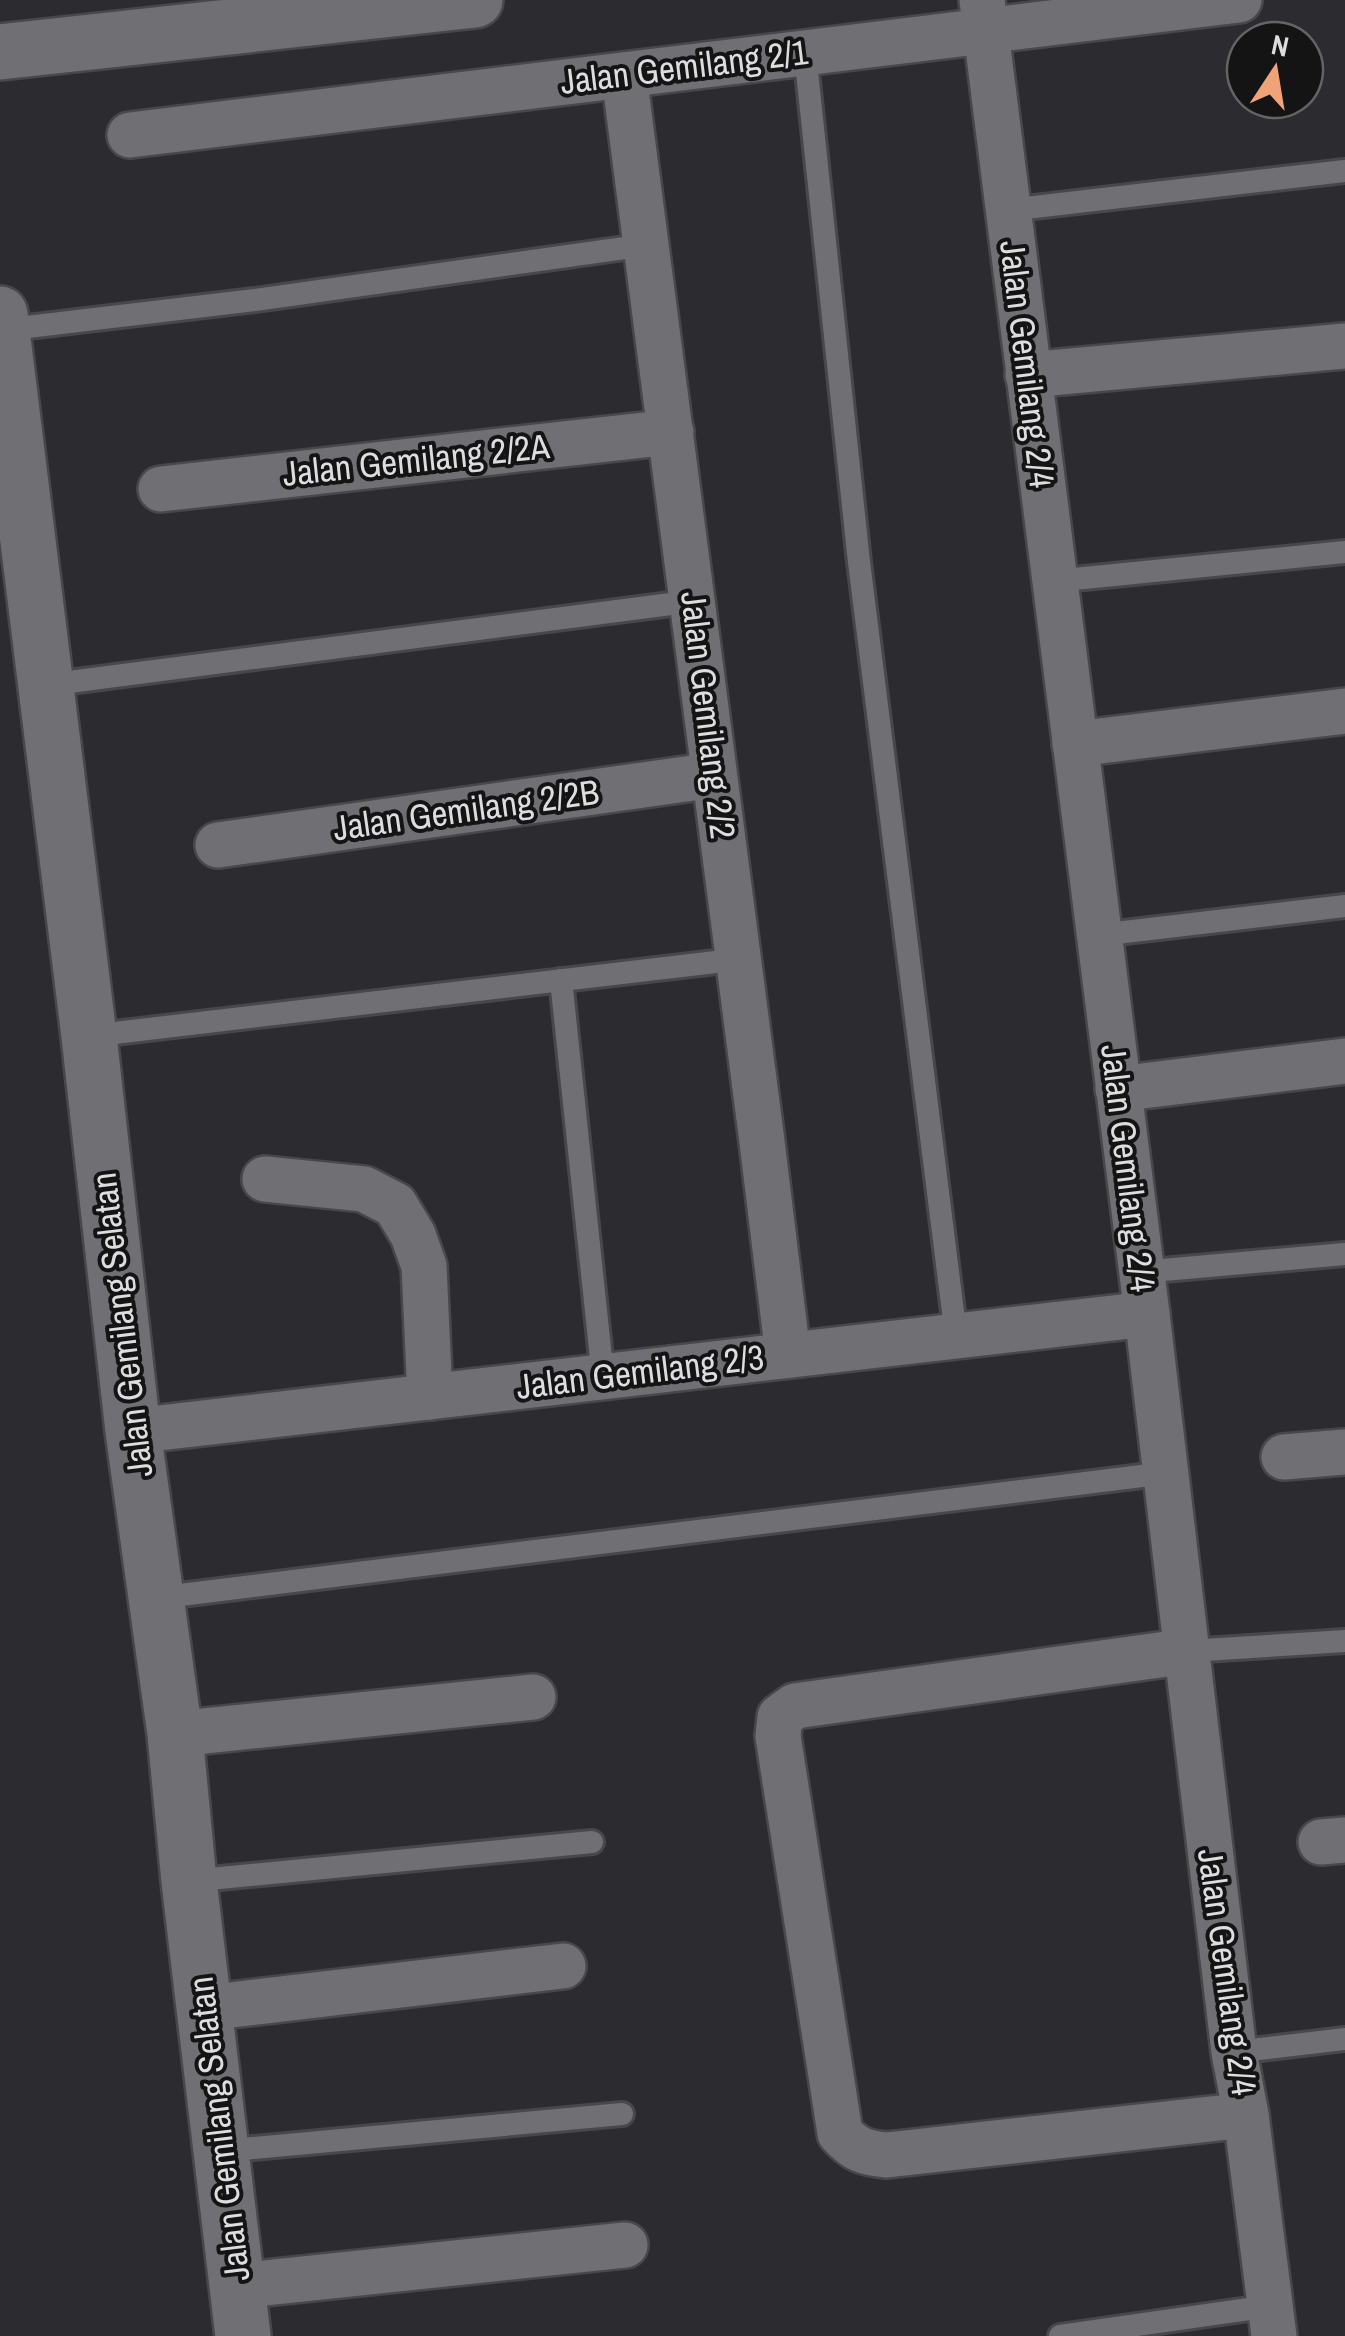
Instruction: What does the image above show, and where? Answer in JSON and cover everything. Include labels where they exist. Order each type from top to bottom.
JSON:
[{"type":"street","points":[[0,52],[475,0]]},
{"type":"street","name":"Jalan Gemilang 2/1","points":[[130,134],[805,53],[984,15],[1239,0]]},
{"type":"street","name":"Jalan Gemilang 2/4","points":[[984,15],[1188,1652],[1234,2052],[1246,2114],[1272,2321]]},
{"type":"street","name":"Jalan Gemilang 2/2","points":[[624,75],[741,960],[788,1355]]},
{"type":"street","name":"Jalan Gemilang Selatan","points":[[1,322],[133,1431],[174,1734],[240,2311]]},
{"type":"street","points":[[1028,376],[1345,346]]},
{"type":"street","name":"Jalan Gemilang 2/2A","points":[[161,489],[672,432]]},
{"type":"street","points":[[1075,744],[1345,711]]},
{"type":"street","name":"Jalan Gemilang 2/2B","points":[[218,845],[714,775]]},
{"type":"street","points":[[1118,1089],[1345,1061]]},
{"type":"street","points":[[265,1180],[364,1189],[396,1204],[424,1266],[430,1396]]},
{"type":"street","name":"Jalan Gemilang 2/3","points":[[133,1431],[956,1336],[1143,1293]]},
{"type":"street","points":[[1284,1457],[1345,1452]]},
{"type":"street","points":[[1188,1652],[794,1706],[780,1717],[778,1736],[840,2134],[853,2148],[887,2154],[1246,2114]]},
{"type":"street","points":[[174,1734],[533,1697]]},
{"type":"street","points":[[206,2008],[564,1966]]},
{"type":"street","points":[[240,2311],[624,2244]]},
{"type":"lane","points":[[805,53],[859,562],[956,1336]]},
{"type":"lane","points":[[1008,210],[1345,171]]},
{"type":"lane","points":[[1,322],[255,300],[646,245]]},
{"type":"lane","points":[[1054,581],[1345,552]]},
{"type":"lane","points":[[46,685],[694,601]]},
{"type":"lane","points":[[1098,935],[1345,906]]},
{"type":"lane","points":[[89,1036],[741,960]]},
{"type":"lane","points":[[561,980],[603,1377]]},
{"type":"lane","points":[[1143,1293],[1345,1254]]},
{"type":"lane","points":[[156,1598],[1166,1473]]},
{"type":"lane","points":[[1188,1652],[1345,1640]]},
{"type":"lane","points":[[190,1882],[592,1842]]},
{"type":"lane","points":[[1234,2052],[1345,2039]]},
{"type":"lane","points":[[220,2152],[622,2114]]},
{"type":"lane","points":[[1060,2336],[1272,2321]]}]
